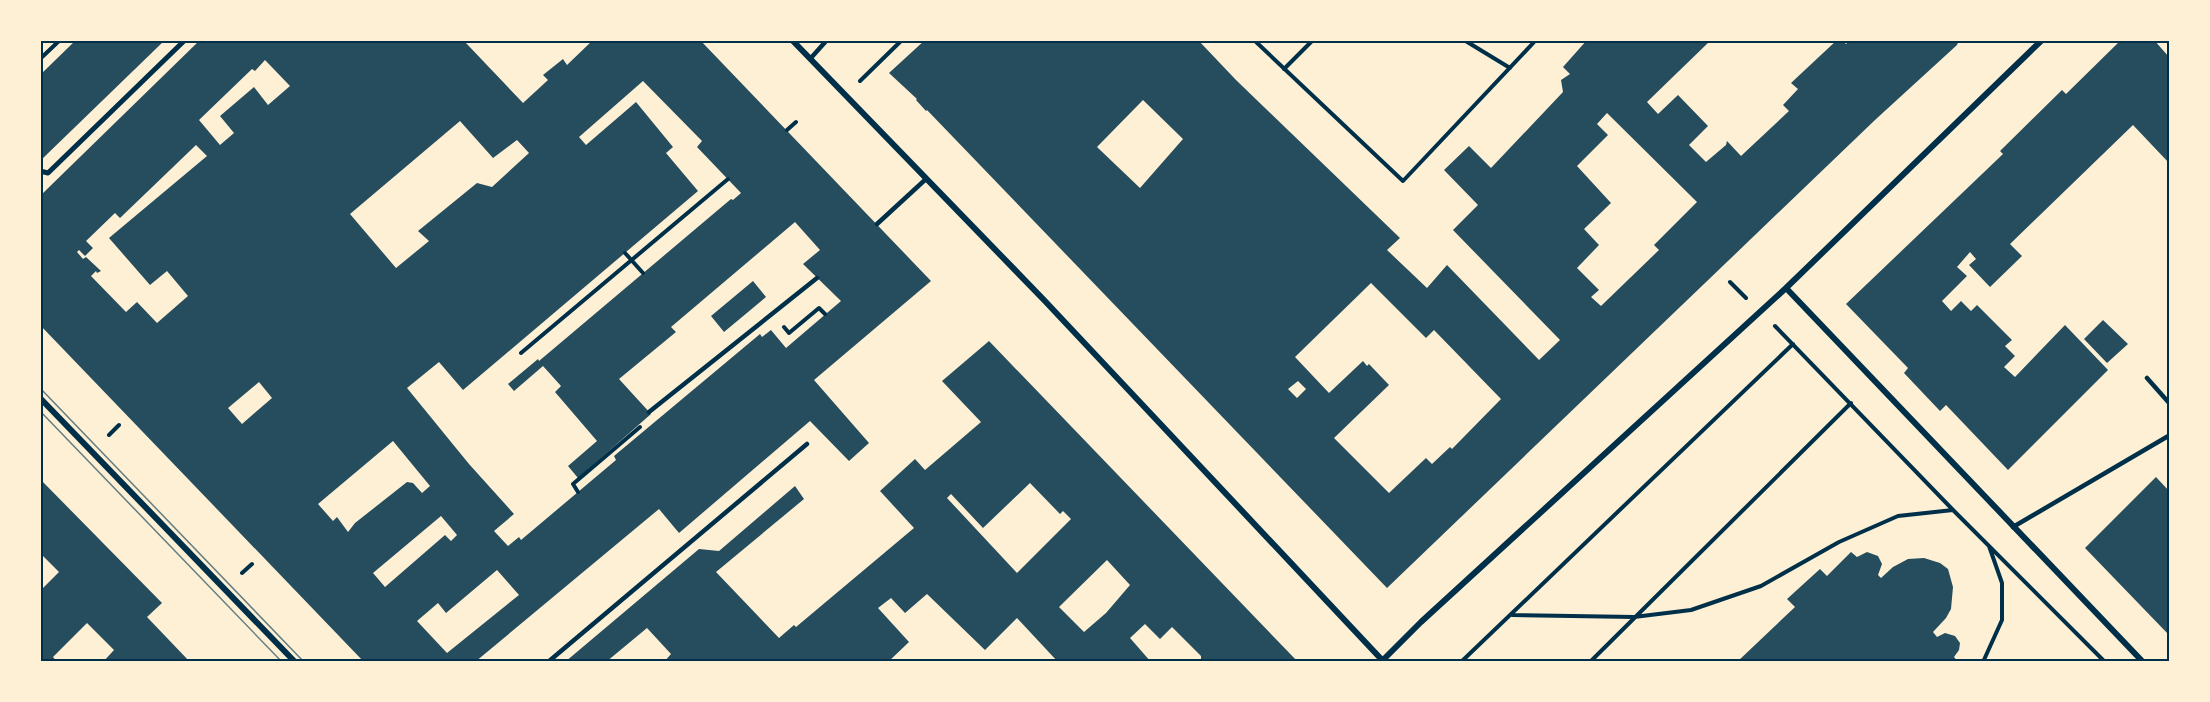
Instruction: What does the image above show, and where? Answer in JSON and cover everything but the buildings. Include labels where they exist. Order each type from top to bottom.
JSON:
[{"type":"street","points":[[40,171],[48,173],[185,40]]},
{"type":"street","points":[[792,40],[1044,300],[1383,661],[1421,622],[1786,288],[2042,40]]},
{"type":"street","points":[[1786,288],[2143,662]]},
{"type":"street","points":[[40,398],[295,662]]},
{"type":"lane","points":[[810,59],[827,40]]},
{"type":"lane","points":[[877,224],[926,179]]},
{"type":"lane","points":[[649,412],[817,278]]},
{"type":"lane","points":[[2147,378],[2169,404]]},
{"type":"lane","points":[[2013,527],[2169,435]]},
{"type":"lane","points":[[548,662],[807,444]]},
{"type":"path","points":[[40,59],[60,40]]},
{"type":"path","points":[[860,81],[902,40]]},
{"type":"path","points":[[1254,40],[1403,181],[1536,40]]},
{"type":"path","points":[[1284,69],[1313,40]]},
{"type":"path","points":[[1464,40],[1509,68]]},
{"type":"path","points":[[787,130],[796,122]]},
{"type":"path","points":[[521,353],[728,179]]},
{"type":"path","points":[[625,253],[643,273]]},
{"type":"path","points":[[1730,282],[2105,662]]},
{"type":"path","points":[[1461,662],[1793,344]]},
{"type":"path","points":[[578,492],[573,484],[663,408],[660,403]]},
{"type":"path","points":[[1590,662],[1851,403]]},
{"type":"path","points":[[109,435],[120,425]]},
{"type":"path","points":[[1512,615],[1634,618],[1691,610],[1761,586],[1839,542],[1898,516],[1953,510]]},
{"type":"path","points":[[1983,662],[2002,620],[2002,583],[1988,543]]},
{"type":"path","points":[[242,573],[252,564]]},
{"type":"tram line","points":[[40,388],[304,662]]},
{"type":"tram line","points":[[40,411],[282,662]]}]
